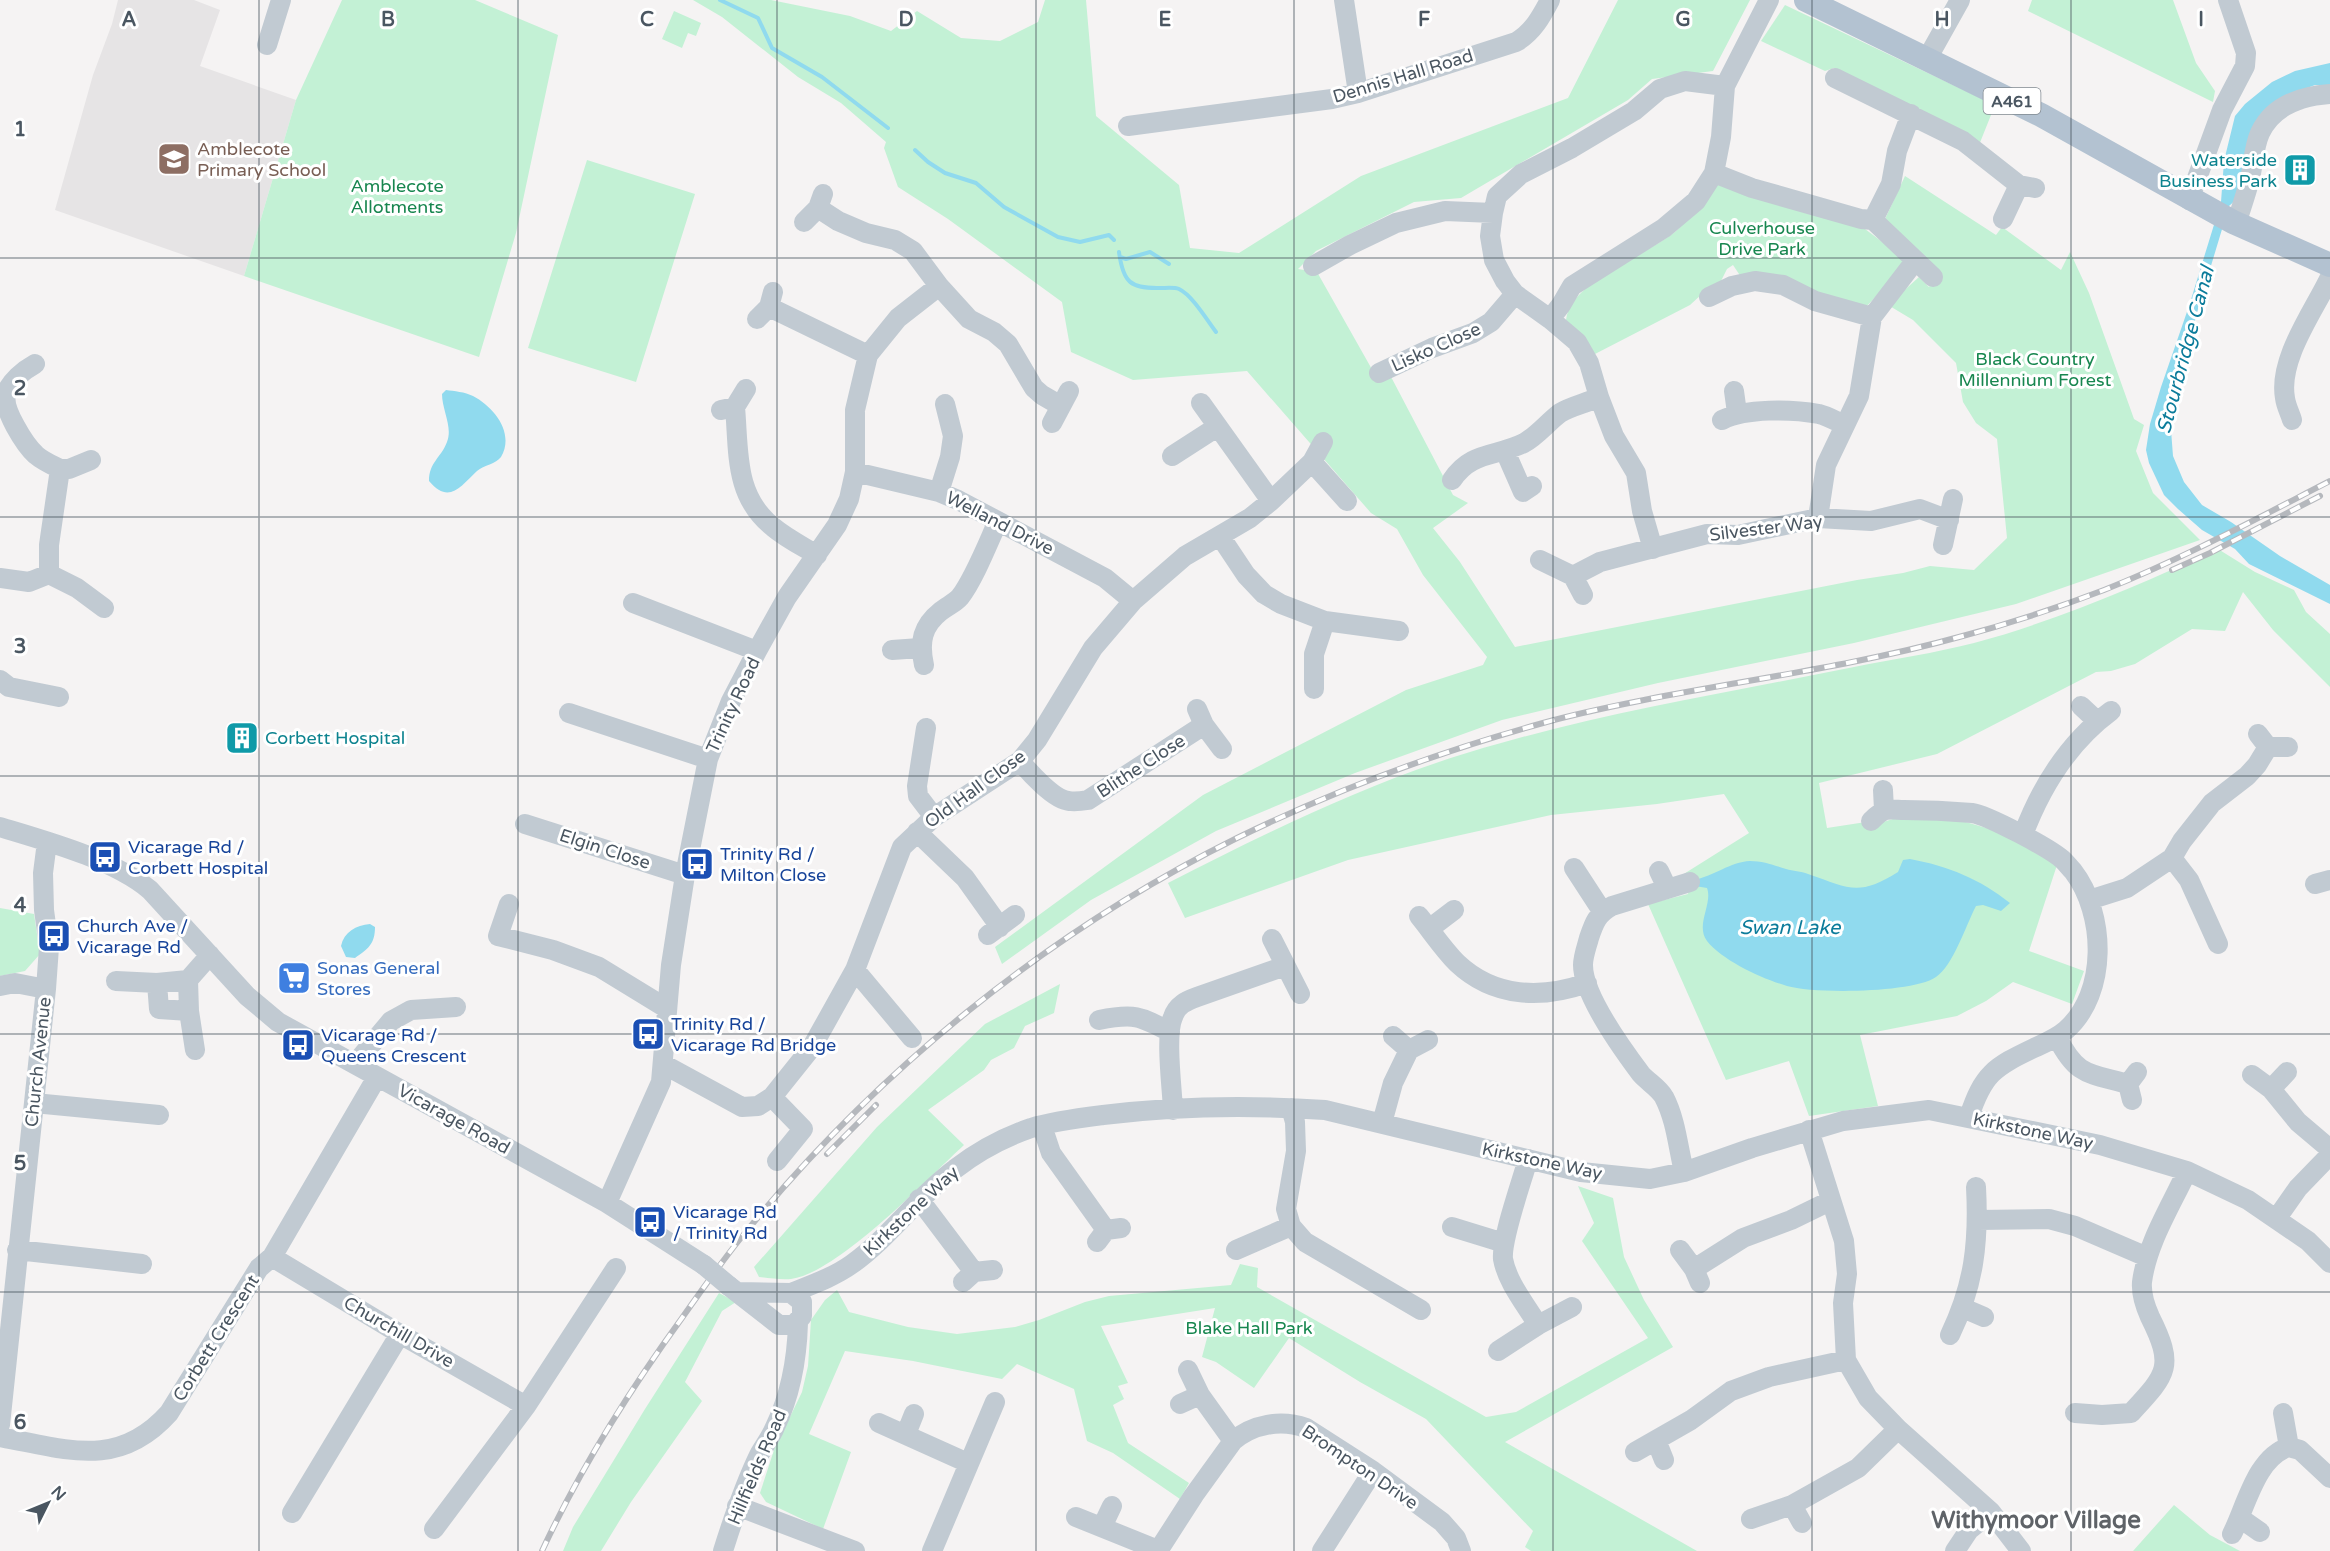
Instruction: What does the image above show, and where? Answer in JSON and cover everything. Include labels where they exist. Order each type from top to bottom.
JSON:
[{"type":"main road","name":"A461","points":[[1806,0],[2041,115],[2227,219],[2330,265]]},
{"type":"street","points":[[268,46],[281,0]]},
{"type":"street","points":[[1344,0],[1358,93]]},
{"type":"street","name":"Dennis Hall Road","points":[[1128,126],[1332,99],[1358,93],[1516,42],[1527,35],[1550,0]]},
{"type":"street","points":[[1550,319],[1572,286],[1664,228],[1696,201],[1714,173],[1721,137],[1725,86],[1768,0]]},
{"type":"street","points":[[1927,59],[1960,0]]},
{"type":"street","points":[[2190,200],[2222,110],[2245,66],[2246,53],[2228,0]]},
{"type":"street","points":[[1835,78],[1963,141],[2027,186],[2003,219]]},
{"type":"street","points":[[1653,549],[1642,511],[1636,473],[1614,436],[1589,363],[1577,342],[1515,294],[1504,281],[1494,260],[1490,236],[1493,213],[1497,196],[1521,174],[1572,148],[1634,111],[1660,89],[1685,81],[1725,86]]},
{"type":"street","points":[[2227,219],[2250,180],[2260,133],[2270,119],[2286,104],[2309,95],[2330,93]]},
{"type":"street","points":[[1873,220],[1892,184],[1897,151],[1911,114]]},
{"type":"street","points":[[1714,173],[1752,188],[1861,219],[1873,220],[1933,276]]},
{"type":"street","points":[[815,208],[866,233],[895,240],[913,251],[939,286],[969,319],[994,332],[1008,344],[1034,387],[1061,407]]},
{"type":"street","points":[[1313,266],[1396,223],[1445,211],[1493,213]]},
{"type":"street","points":[[1818,518],[1826,465],[1859,396],[1872,317],[1915,261]]},
{"type":"street","points":[[1709,297],[1730,277],[1755,280],[1783,285],[1815,301],[1872,317]]},
{"type":"street","points":[[2292,420],[2284,398],[2286,371],[2296,341],[2330,277]]},
{"type":"street","name":"Trinity Road","points":[[607,1203],[661,1082],[666,1008],[685,875],[708,759],[731,701],[757,651],[788,597],[837,525],[849,500],[855,472],[855,410],[868,355],[898,318],[939,286]]},
{"type":"street","name":"Lisko Close","points":[[1379,373],[1432,348],[1473,333],[1491,322],[1515,294]]},
{"type":"street","points":[[766,306],[868,355]]},
{"type":"street","points":[[35,364],[19,375],[9,388],[3,403],[22,438],[35,454],[60,470],[92,460]]},
{"type":"street","points":[[746,389],[728,408],[741,479],[753,506],[772,527],[817,555]]},
{"type":"street","points":[[1734,391],[1729,416],[1791,411],[1820,414],[1845,425]]},
{"type":"street","points":[[1452,480],[1461,466],[1481,455],[1505,451],[1527,442],[1562,412],[1599,397]]},
{"type":"street","points":[[1201,403],[1271,501]]},
{"type":"street","points":[[939,492],[950,457],[953,436],[945,404]]},
{"type":"street","points":[[1172,456],[1217,427]]},
{"type":"street","name":"Old Hall Close","points":[[772,1097],[812,1047],[855,970],[902,847],[934,817],[1020,761],[1037,740],[1093,648],[1133,601],[1185,556],[1250,518],[1271,501],[1312,462],[1323,442]]},
{"type":"street","points":[[1505,451],[1523,492],[1532,486]]},
{"type":"street","points":[[1312,462],[1347,501]]},
{"type":"street","points":[[49,574],[49,545],[60,470]]},
{"type":"street","name":"Welland Drive","points":[[855,472],[939,492],[1105,579],[1133,601]]},
{"type":"street","points":[[1943,545],[1953,499]]},
{"type":"street","name":"Silvester Way","points":[[1573,576],[1600,562],[1707,534],[1738,535],[1818,518],[1871,521],[1920,509],[1949,519]]},
{"type":"street","points":[[892,650],[922,656],[923,633],[929,623],[961,595],[998,521]]},
{"type":"street","points":[[1220,536],[1246,575],[1264,594],[1281,604],[1325,621],[1399,631]]},
{"type":"street","points":[[1540,560],[1573,576],[1583,595]]},
{"type":"street","points":[[0,578],[29,582],[49,574],[77,588],[104,608]]},
{"type":"street","points":[[633,603],[757,651]]},
{"type":"street","points":[[1314,689],[1314,654],[1325,621]]},
{"type":"street","points":[[0,681],[9,687],[59,697]]},
{"type":"street","points":[[2024,835],[2044,786],[2104,716],[2082,706]]},
{"type":"street","points":[[569,713],[708,759]]},
{"type":"street","name":"Blithe Close","points":[[1020,761],[1031,774],[1062,800],[1070,802],[1088,800],[1200,717],[1222,748]]},
{"type":"street","points":[[926,728],[917,786],[918,796],[934,817]]},
{"type":"street","points":[[2089,900],[2127,888],[2172,858],[2182,841],[2212,803],[2247,776],[2257,765],[2271,742]]},
{"type":"street","points":[[1882,790],[1878,815],[1945,811],[1977,814],[2024,835],[2064,861],[2077,877],[2089,900],[2097,939],[2096,965],[2088,1000],[2074,1023],[2056,1037],[2026,1052],[1986,1077],[1977,1094],[1970,1117]]},
{"type":"street","name":"Elgin Close","points":[[525,824],[685,875]]},
{"type":"street","name":"Vicarage Road","points":[[0,827],[47,842],[137,879],[150,890],[247,996],[278,1022],[607,1203],[704,1265],[734,1289],[788,1319]]},
{"type":"street","points":[[917,832],[965,878],[1001,926]]},
{"type":"street","name":"Church Avenue","points":[[0,1425],[11,1262],[34,1103],[46,989],[49,947],[44,910],[43,873],[47,842]]},
{"type":"street","points":[[2172,858],[2189,880],[2220,947]]},
{"type":"street","points":[[1574,868],[1602,911]]},
{"type":"street","points":[[1684,1172],[1672,1119],[1663,1094],[1643,1076],[1613,1034],[1587,983],[1583,965],[1596,919],[1602,911],[1663,879],[1690,882]]},
{"type":"street","points":[[509,904],[498,936],[553,950],[599,967],[666,1008]]},
{"type":"street","points":[[1454,910],[1424,922],[1459,964],[1476,977],[1498,987],[1532,994],[1550,993],[1587,983]]},
{"type":"street","points":[[1272,939],[1300,994]]},
{"type":"street","points":[[195,1050],[189,1011],[188,980],[210,955]]},
{"type":"street","points":[[1173,1110],[1170,1032],[1172,1017],[1184,1002],[1286,966]]},
{"type":"street","points":[[855,970],[912,1038]]},
{"type":"street","points":[[116,981],[188,980]]},
{"type":"street","points":[[156,982],[159,1009],[189,1011]]},
{"type":"street","points":[[0,986],[15,983],[46,989]]},
{"type":"street","points":[[355,1064],[391,1021],[411,1010],[456,1007]]},
{"type":"street","points":[[1099,1020],[1122,1016],[1140,1017],[1170,1032]]},
{"type":"street","points":[[1393,1036],[1409,1050]]},
{"type":"street","points":[[2056,1037],[2066,1056],[2077,1068],[2132,1086]]},
{"type":"street","points":[[1382,1123],[1393,1083],[1409,1050],[1428,1040]]},
{"type":"street","points":[[663,1064],[742,1107],[758,1106],[772,1097],[803,1130],[777,1161]]},
{"type":"street","points":[[2271,1089],[2287,1072]]},
{"type":"street","points":[[2252,1074],[2271,1089],[2298,1122],[2330,1149]]},
{"type":"street","name":"Corbett Crescent","points":[[0,1437],[82,1452],[113,1449],[135,1442],[155,1429],[169,1413],[259,1268],[272,1257],[377,1077]]},
{"type":"street","points":[[34,1103],[159,1114]]},
{"type":"street","points":[[1291,1108],[1295,1122],[1296,1151],[1286,1209],[1291,1226],[1305,1242],[1409,1292],[1421,1310]]},
{"type":"street","name":"Kirkstone Way","points":[[788,1319],[837,1273],[867,1252],[919,1199],[956,1167],[976,1155],[1031,1128],[1103,1115],[1148,1110],[1291,1108],[1325,1110],[1581,1172],[1650,1179],[1684,1172],[1809,1130],[1843,1121],[1929,1110],[2100,1145],[2187,1171],[2248,1200],[2277,1218],[2308,1241],[2330,1263]]},
{"type":"street","points":[[1042,1126],[1052,1153],[1108,1233]]},
{"type":"street","points":[[1809,1130],[1844,1241],[1847,1274],[1843,1303],[1846,1360],[1868,1398],[1898,1429],[1991,1512],[2021,1551]]},
{"type":"street","points":[[2277,1218],[2298,1188],[2330,1155]]},
{"type":"street","points":[[1528,1159],[1504,1243],[1503,1258],[1508,1274],[1538,1325]]},
{"type":"street","points":[[2074,1413],[2136,1420],[2157,1386],[2166,1365],[2160,1337],[2145,1305],[2142,1284],[2147,1257],[2187,1171]]},
{"type":"street","points":[[1950,1335],[1971,1284],[1978,1220],[1976,1187]]},
{"type":"street","points":[[919,1199],[976,1275]]},
{"type":"street","points":[[1680,1250],[1697,1276],[1743,1238],[1791,1220],[1830,1201]]},
{"type":"street","points":[[1978,1220],[2049,1219],[2075,1226],[2147,1257]]},
{"type":"street","points":[[1236,1251],[1291,1226]]},
{"type":"street","points":[[1452,1227],[1504,1243]]},
{"type":"street","name":"Churchill Drive","points":[[272,1257],[526,1406]]},
{"type":"street","points":[[11,1262],[142,1263]]},
{"type":"street","points":[[434,1529],[526,1406],[616,1268]]},
{"type":"street","name":"Kirkstone Way","points":[[785,1294],[837,1273]]},
{"type":"street","points":[[734,1289],[785,1294],[800,1299],[788,1319]]},
{"type":"street","name":"Hillfields Road","points":[[723,1551],[737,1506],[759,1455],[780,1417],[791,1382],[797,1350],[788,1319],[771,1305],[785,1294]]},
{"type":"street","points":[[1498,1351],[1538,1325],[1572,1308]]},
{"type":"street","points":[[1963,1308],[1984,1317]]},
{"type":"street","points":[[292,1513],[400,1334]]},
{"type":"street","points":[[1635,1452],[1692,1420],[1731,1391],[1769,1377],[1846,1360]]},
{"type":"street","points":[[1188,1370],[1200,1395],[1233,1441]]},
{"type":"street","points":[[1180,1404],[1200,1395]]},
{"type":"street","points":[[932,1551],[995,1402]]},
{"type":"street","points":[[2283,1413],[2289,1447]]},
{"type":"street","points":[[906,1434],[914,1414]]},
{"type":"street","points":[[879,1424],[968,1463]]},
{"type":"street","name":"Brompton Drive","points":[[1158,1550],[1233,1441],[1241,1434],[1258,1427],[1296,1424],[1374,1471],[1442,1522],[1456,1538],[1461,1551]]},
{"type":"street","points":[[1751,1519],[1792,1505],[1858,1468],[1898,1429]]},
{"type":"street","points":[[1656,1440],[1664,1460]]},
{"type":"street","points":[[2260,1532],[2236,1526],[2247,1498],[2271,1455],[2289,1447],[2300,1450],[2330,1478]]},
{"type":"street","points":[[1322,1551],[1374,1471]]},
{"type":"street","points":[[1792,1505],[1802,1523]]},
{"type":"street","points":[[737,1506],[855,1551]]},
{"type":"street","points":[[1102,1527],[1112,1506]]},
{"type":"street","points":[[1954,1551],[1970,1530],[1991,1512]]},
{"type":"street","points":[[1076,1516],[1158,1550]]},
{"type":"shaded area","name":"Amblecote Primary School","points":[[118,0],[194,0],[220,10],[200,66],[296,100],[244,276],[55,210],[93,75],[112,24]]},
{"type":"green space","name":"Amblecote Allotments","points":[[342,0],[475,0],[558,35],[516,233],[479,357],[244,276],[296,100]]},
{"type":"green space","name":"Black Country Millennium Forest","points":[[693,0],[771,0],[850,16],[891,31],[917,11],[961,38],[1000,41],[1038,22],[1045,0],[1086,0],[1096,116],[1179,185],[1190,248],[1239,253],[1361,176],[1568,98],[1618,0],[1750,0],[1713,71],[1652,79],[1628,100],[1461,198],[1414,202],[1316,251],[1298,269],[1317,272],[1378,380],[1389,373],[1453,495],[1468,503],[1433,528],[1460,562],[1515,647],[1930,566],[1974,570],[2007,538],[1997,439],[1976,423],[1963,402],[1956,363],[1913,320],[1888,305],[1919,277],[1929,287],[1937,272],[1885,219],[1905,176],[1996,235],[2002,227],[2061,270],[2070,252],[2089,293],[2134,419],[2144,425],[2136,451],[2153,493],[2200,540],[2016,604],[1854,643],[1658,683],[1502,720],[1355,773],[1216,831],[1091,900],[1002,964],[995,947],[1203,795],[1406,690],[1483,665],[1487,657],[1423,575],[1397,529],[1371,513],[1247,371],[1133,380],[1071,352],[1062,302],[948,219],[898,187],[884,148],[886,142],[841,103],[798,77],[722,17]]},
{"type":"green space","points":[[2032,0],[2173,0],[2196,63],[2215,91],[2213,102],[2028,11]]},
{"type":"green space","points":[[1785,5],[1995,105],[1979,145],[1834,68],[1825,71],[1761,41]]},
{"type":"green space","points":[[674,11],[701,23],[696,36],[688,33],[682,48],[662,39]]},
{"type":"green space","points":[[587,160],[695,194],[636,382],[528,348]]},
{"type":"green space","name":"Culverhouse Drive Park","points":[[1720,183],[1865,229],[1893,250],[1904,262],[1898,273],[1864,309],[1741,277],[1733,265],[1727,269],[1718,287],[1702,294],[1690,305],[1595,354],[1566,320],[1571,306],[1581,293],[1596,281],[1676,231]]},
{"type":"green space","points":[[2218,549],[2255,572],[2294,590],[2306,612],[2330,634],[2330,687],[2273,630],[2243,592],[2225,631],[2192,629],[2135,664],[2111,671],[2096,672],[1937,754],[1819,783],[1827,828],[1866,822],[1880,823],[1896,818],[1945,816],[2014,836],[2057,865],[2029,951],[2084,971],[2072,1004],[2013,982],[1986,1001],[1957,1016],[1860,1035],[1878,1106],[1809,1116],[1789,1061],[1726,1080],[1648,904],[1688,894],[1690,882],[1679,877],[1749,833],[1724,794],[1657,804],[1551,815],[1348,860],[1185,918],[1168,883],[1331,804],[1457,756],[1545,731],[1633,711],[1974,643],[2068,613]]},
{"type":"green space","points":[[0,908],[34,914],[40,954],[25,971],[0,976]]},
{"type":"green space","points":[[1060,984],[1054,1013],[1025,1026],[1014,1048],[991,1060],[984,1070],[928,1110],[964,1145],[881,1223],[833,1260],[810,1273],[791,1279],[759,1277],[754,1267],[877,1127],[985,1024]]},
{"type":"green space","name":"Blake Hall Park","points":[[1578,1186],[1613,1198],[1624,1257],[1644,1300],[1673,1347],[1505,1442],[1697,1551],[1531,1551],[1525,1547],[1533,1531],[1426,1419],[1289,1338],[1254,1388],[1216,1362],[1202,1357],[1215,1308],[1101,1326],[1128,1383],[1118,1386],[1124,1399],[1113,1405],[1128,1443],[1189,1483],[1180,1499],[1113,1453],[1087,1441],[1074,1389],[1017,1364],[1002,1379],[913,1361],[845,1351],[809,1434],[851,1452],[823,1529],[766,1502],[760,1493],[774,1450],[802,1392],[808,1366],[811,1320],[825,1300],[837,1290],[849,1312],[908,1327],[957,1334],[1015,1327],[1085,1302],[1109,1296],[1231,1285],[1240,1264],[1258,1268],[1257,1287],[1486,1417],[1516,1412],[1648,1338],[1582,1241],[1594,1223]]},
{"type":"green space","points":[[719,1293],[736,1302],[722,1311],[685,1382],[702,1401],[631,1502],[601,1551],[563,1551],[573,1527]]},
{"type":"green space","points":[[2174,1505],[2210,1535],[2240,1551],[2133,1551]]},
{"type":"water","name":"Stourbridge Canal","points":[[2330,63],[2330,85],[2315,85],[2297,92],[2276,107],[2238,198],[2229,206],[2198,309],[2170,417],[2173,456],[2184,482],[2202,505],[2280,556],[2330,585],[2330,604],[2249,564],[2235,549],[2202,530],[2164,495],[2149,463],[2146,450],[2150,424],[2161,387],[2221,202],[2224,161],[2235,116],[2245,104],[2272,82],[2295,71]]},
{"type":"water","points":[[446,390],[470,395],[488,407],[504,430],[505,448],[499,459],[480,469],[460,487],[454,491],[443,492],[429,481],[431,469],[449,436],[442,394]]},
{"type":"water","name":"Swan Lake","points":[[1910,859],[1937,865],[1975,880],[2010,903],[2001,911],[1983,905],[1976,906],[1948,964],[1936,977],[1924,982],[1886,989],[1840,991],[1800,989],[1767,979],[1733,962],[1714,948],[1704,935],[1703,921],[1708,901],[1707,888],[1695,886],[1694,880],[1736,864],[1750,861],[1764,862],[1853,888],[1873,885],[1884,880],[1898,872],[1903,860]]},
{"type":"water","points":[[370,924],[375,927],[374,938],[370,946],[355,958],[346,957],[341,946],[345,937],[355,928]]},
{"type":"waterway","points":[[720,0],[758,18],[772,48],[822,77],[888,128]]},
{"type":"waterway","points":[[915,150],[945,173],[976,183],[1004,207],[1058,237],[1080,242],[1109,235],[1114,240]]},
{"type":"waterway","points":[[1119,252],[1123,270],[1130,282],[1142,287],[1179,289],[1194,302],[1216,332]]},
{"type":"waterway","points":[[1120,257],[1126,259],[1150,252],[1169,264]]},
{"type":"railway","points":[[542,1551],[589,1460],[643,1374],[725,1258],[792,1178],[847,1120],[906,1064],[967,1012],[1031,963],[1098,917],[1166,876],[1274,820],[1349,788],[1426,759],[1504,734],[1609,707],[1882,656],[1977,632],[2050,609],[2104,590],[2162,565],[2330,481]]},
{"type":"railway","points":[[2172,570],[2320,496]]},
{"type":"railway","points":[[827,1154],[876,1105]]},
{"type":"place","name":"Amblecote Primary School","points":[[174,159]]},
{"type":"place","name":"Waterside Business Park","points":[[2300,170]]},
{"type":"place","name":"Corbett Hospital","points":[[242,738]]},
{"type":"place","name":"Vicarage Rd / Corbett Hospital","points":[[105,857]]},
{"type":"place","name":"Trinity Rd / Milton Close","points":[[697,864]]},
{"type":"place","name":"Church Ave / Vicarage Rd","points":[[54,936]]},
{"type":"place","name":"Sonas General Stores","points":[[294,978]]},
{"type":"place","name":"Trinity Rd / Vicarage Rd Bridge","points":[[648,1034]]},
{"type":"place","name":"Vicarage Rd / Queens Crescent","points":[[298,1045]]},
{"type":"place","name":"Vicarage Rd / Trinity Rd","points":[[650,1222]]},
{"type":"district","name":"Withymoor Village","points":[[2036,1520]]}]
